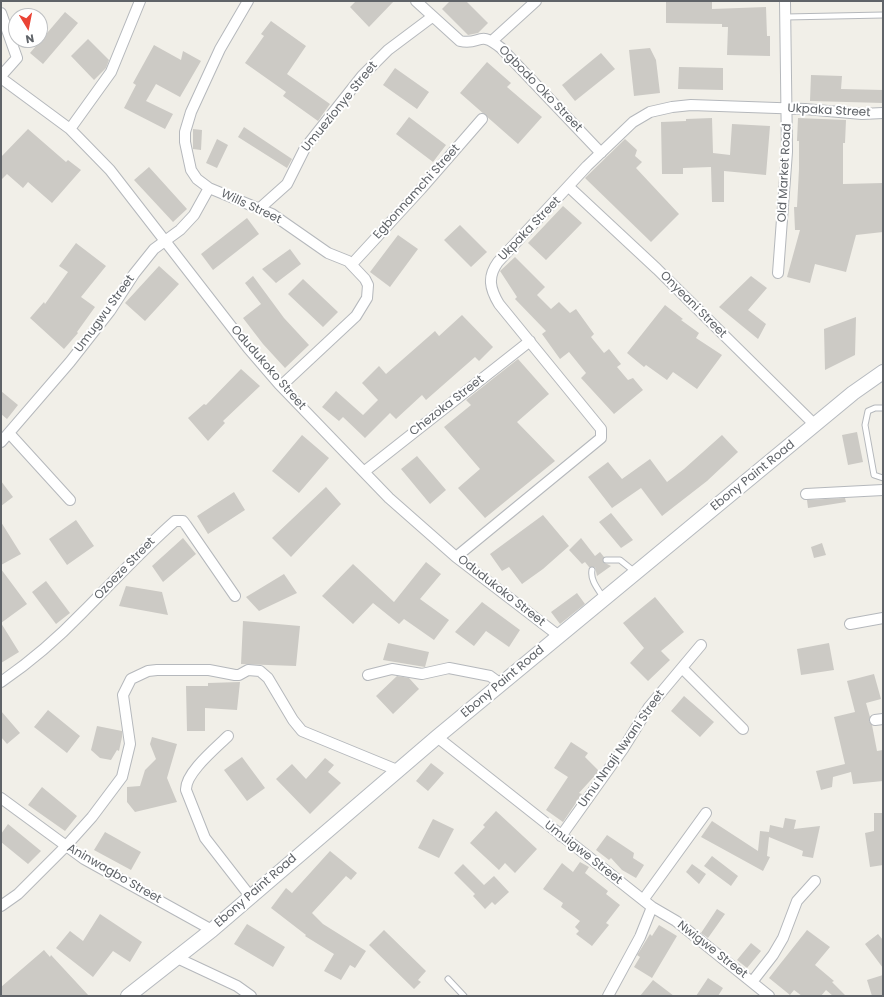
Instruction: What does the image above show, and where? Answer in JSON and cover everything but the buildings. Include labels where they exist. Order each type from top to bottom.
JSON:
[{"type":"street","points":[[70,129],[111,72],[140,1]]},
{"type":"street","name":"Wills Street","points":[[248,1],[205,80],[191,112],[185,132],[187,157],[191,170],[197,179],[209,188],[272,214],[328,253],[352,264],[368,285],[369,291],[362,308],[281,386]]},
{"type":"street","name":"Ogbodo Oko Street","points":[[416,1],[460,41],[468,43],[481,38],[492,41],[531,78],[601,153]]},
{"type":"street","points":[[492,41],[536,1]]},
{"type":"street","name":"Old Market Road","points":[[778,273],[788,152],[785,1]]},
{"type":"street","points":[[1,13],[17,58],[1,77]]},
{"type":"street","name":"Umuezionye Street","points":[[259,209],[287,184],[305,148],[362,76],[388,50],[432,17]]},
{"type":"street","name":"Odudukoko Street","points":[[1,77],[70,129],[110,170],[248,348],[281,386],[390,498],[456,557],[559,636]]},
{"type":"street","name":"Ukpaka Street","points":[[456,557],[601,438],[601,429],[597,423],[530,342],[492,294],[490,288],[492,273],[501,258],[601,153],[640,117],[661,108],[691,105],[862,114],[883,113]]},
{"type":"street","name":"Egbonnamchi Street","points":[[352,264],[421,189],[482,119]]},
{"type":"street","name":"Onyeani Street","points":[[569,187],[657,269],[815,425]]},
{"type":"street","name":"Umugwu Street","points":[[1,442],[70,362],[110,311],[154,249],[180,230],[194,215],[209,188]]},
{"type":"street","name":"Chezoka Street","points":[[365,471],[530,342]]},
{"type":"street","name":"Ebony Paint Road","points":[[128,996],[175,957],[212,930],[398,770],[604,598],[853,393],[883,372]]},
{"type":"street","points":[[9,432],[70,500]]},
{"type":"street","points":[[806,494],[883,490]]},
{"type":"street","name":"Ozoeze Street","points":[[1,682],[44,649],[81,615],[124,568],[175,521],[183,521],[235,596]]},
{"type":"street","points":[[850,624],[883,618]]},
{"type":"street","name":"Umu Nnaji Nwani Street","points":[[562,836],[623,748],[649,706],[701,645]]},
{"type":"street","points":[[368,675],[392,669],[422,674],[449,668],[490,676],[501,684]]},
{"type":"street","points":[[682,668],[743,729]]},
{"type":"street","points":[[1,906],[18,894],[66,846],[92,817],[122,778],[130,744],[123,695],[131,679],[148,671],[209,670],[239,675],[248,670],[260,671],[268,678],[293,720],[302,731],[398,770]]},
{"type":"street","points":[[228,736],[190,776],[186,790],[204,838],[250,896]]},
{"type":"street","name":"Umuigwe Street","points":[[437,737],[652,907]]},
{"type":"street","name":"Aninwagbo Street","points":[[1,798],[96,866],[212,930]]},
{"type":"street","points":[[643,900],[706,813]]},
{"type":"street","points":[[752,982],[773,955],[783,938],[797,901],[815,882]]},
{"type":"street","points":[[608,996],[640,937],[652,907]]},
{"type":"street","name":"Nwigwe Street","points":[[652,907],[676,921],[769,996]]},
{"type":"street","points":[[175,957],[237,986],[251,996]]},
{"type":"lane","points":[[786,17],[883,15]]},
{"type":"lane","points":[[883,408],[875,408],[868,411],[865,424],[874,475],[883,478]]},
{"type":"lane","points":[[606,560],[620,560],[636,572]]},
{"type":"lane","points":[[592,570],[591,575],[593,581],[604,598]]},
{"type":"lane","points":[[448,979],[464,996]]}]
